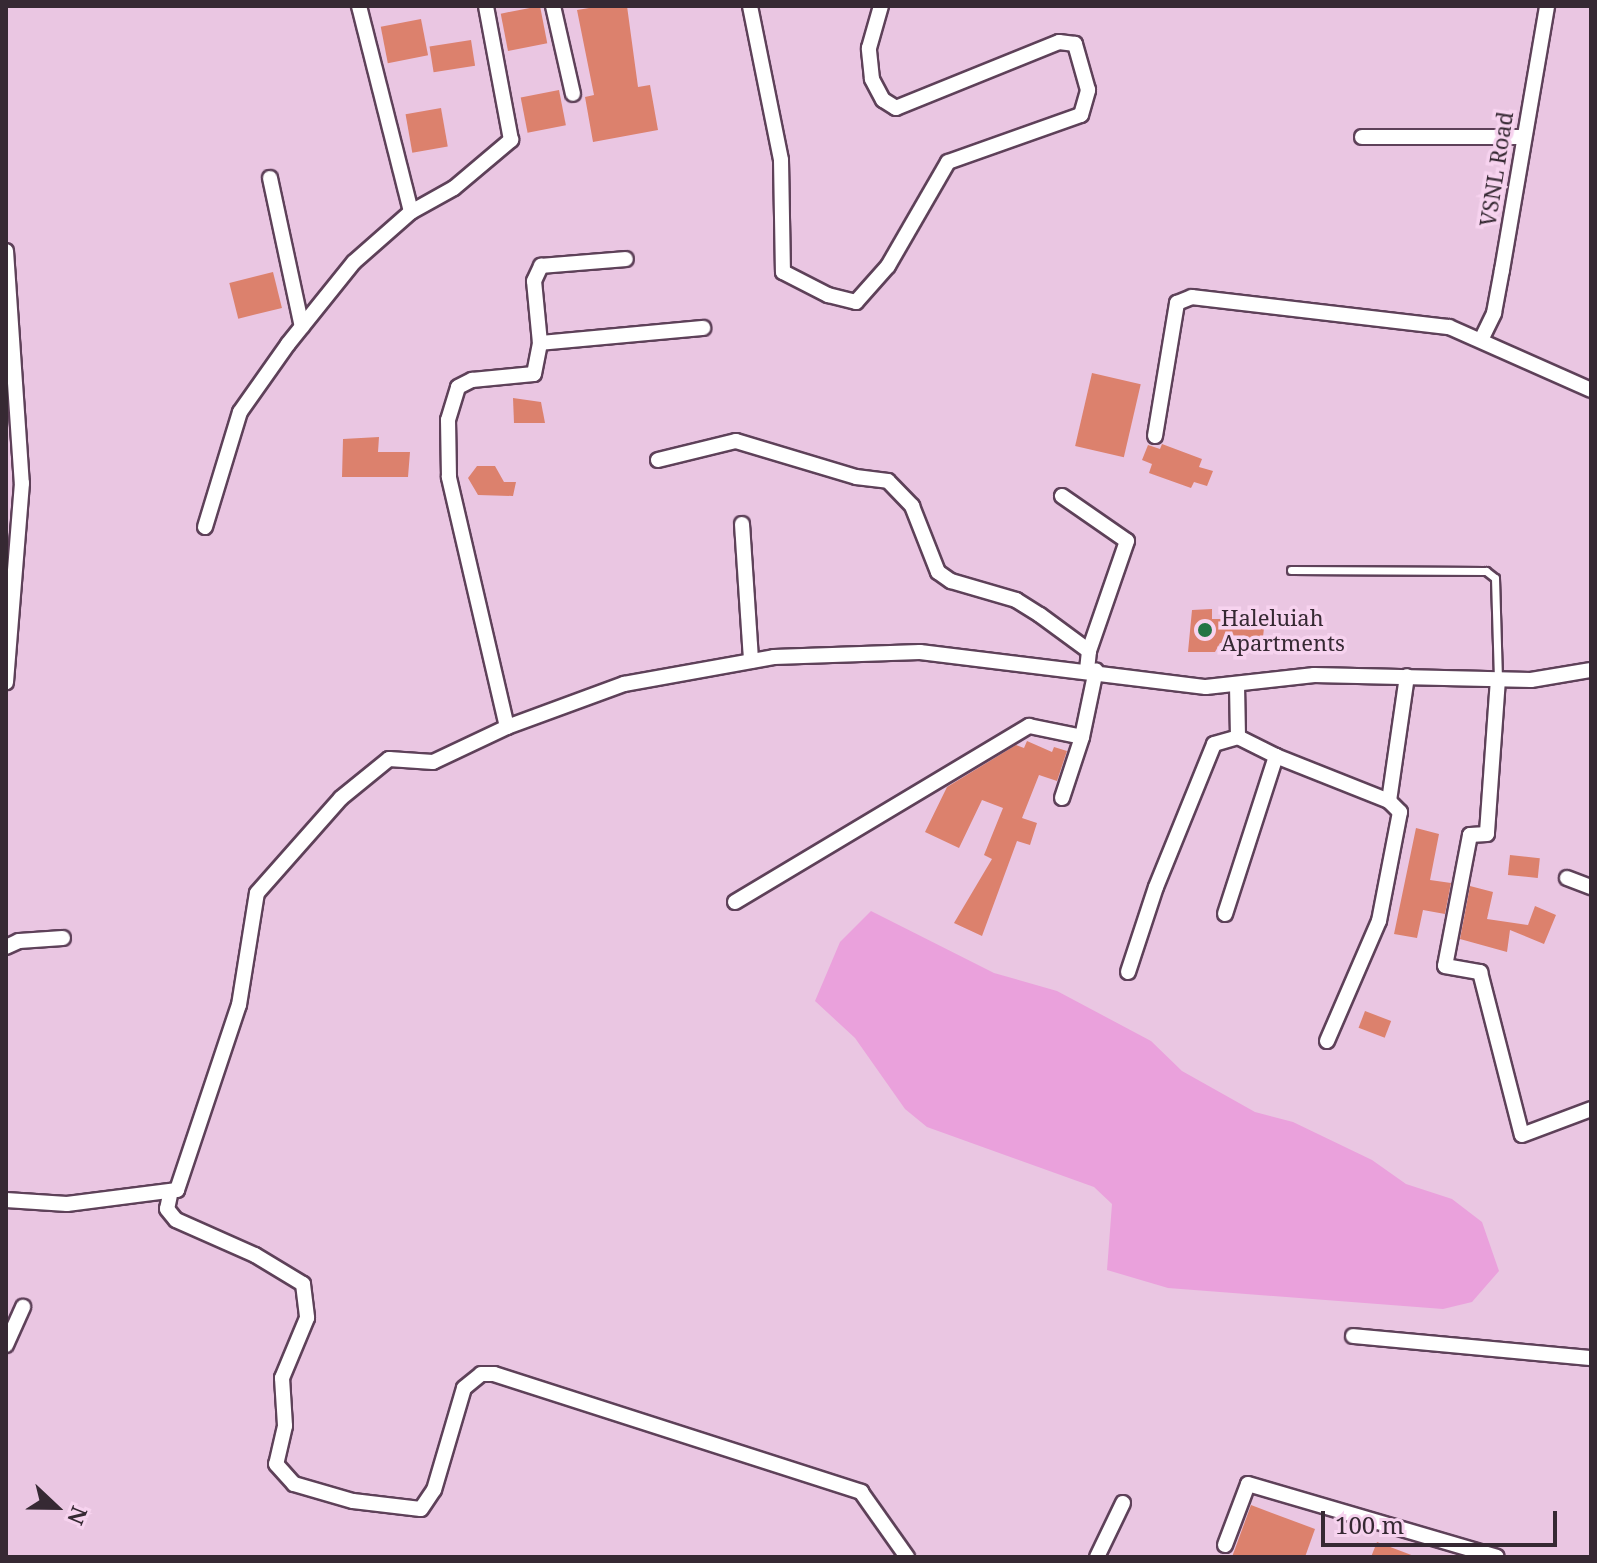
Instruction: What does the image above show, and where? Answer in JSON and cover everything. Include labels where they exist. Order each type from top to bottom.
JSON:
[{"type":"street","points":[[359,6],[411,212]]},
{"type":"street","points":[[205,527],[240,412],[302,327],[354,262],[411,212],[454,188],[511,140],[486,6]]},
{"type":"street","points":[[553,6],[573,94]]},
{"type":"street","points":[[750,6],[781,160],[783,272],[828,295],[856,302],[888,266],[948,162],[1081,115],[1088,90],[1075,44],[1059,42],[896,108],[883,100],[872,79],[869,48],[881,6]]},
{"type":"street","name":"VSNL Road","points":[[1482,338],[1494,313],[1547,6]]},
{"type":"street","points":[[1362,137],[1524,137]]},
{"type":"street","points":[[270,178],[302,327]]},
{"type":"street","points":[[6,251],[22,483],[6,682]]},
{"type":"street","points":[[507,727],[449,477],[448,420],[458,387],[472,380],[534,374],[540,343],[534,281],[541,266],[626,259]]},
{"type":"street","points":[[1155,436],[1177,303],[1192,297],[1244,307],[1437,325],[1482,338],[1498,350],[1591,390]]},
{"type":"street","points":[[540,343],[703,328]]},
{"type":"street","points":[[658,460],[736,441],[856,477],[888,481],[912,506],[938,572],[951,581],[1016,600],[1089,651]]},
{"type":"street","points":[[1062,496],[1127,541],[1089,651],[1091,671],[1082,737],[1062,798]]},
{"type":"street","points":[[742,524],[751,661]]},
{"type":"street","points":[[907,1557],[861,1492],[706,1438],[615,1415],[494,1374],[481,1374],[464,1388],[434,1490],[421,1509],[353,1501],[294,1484],[276,1464],[285,1426],[282,1378],[307,1318],[303,1284],[280,1267],[176,1220],[167,1209],[170,1195],[183,1179],[239,1005],[257,893],[341,798],[389,759],[433,762],[507,727],[624,684],[751,661],[920,652],[1206,687],[1314,675],[1498,679],[1591,670]]},
{"type":"street","points":[[1389,801],[1407,676]]},
{"type":"street","points":[[1498,679],[1487,834],[1470,835],[1445,966],[1480,972],[1522,1135],[1591,1109]]},
{"type":"street","points":[[1237,684],[1238,737]]},
{"type":"street","points":[[735,902],[1029,726],[1082,737]]},
{"type":"street","points":[[1128,972],[1156,887],[1214,744],[1238,737],[1276,756],[1389,801],[1400,812],[1379,921],[1327,1041]]},
{"type":"street","points":[[1225,914],[1276,756]]},
{"type":"street","points":[[1567,878],[1591,887]]},
{"type":"street","points":[[6,947],[19,941],[63,938]]},
{"type":"street","points":[[6,1200],[67,1204],[128,1192],[170,1195]]},
{"type":"street","points":[[6,1345],[23,1307]]},
{"type":"street","points":[[1353,1336],[1591,1358]]},
{"type":"street","points":[[1225,1545],[1248,1484],[1497,1557]]},
{"type":"street","points":[[1097,1557],[1123,1503]]},
{"type":"lane","points":[[1291,570],[1486,571],[1495,578],[1498,679]]},
{"type":"shaded area","points":[[871,911],[994,973],[1057,991],[1151,1041],[1182,1071],[1255,1112],[1293,1122],[1372,1160],[1406,1184],[1452,1199],[1482,1222],[1499,1271],[1472,1302],[1443,1309],[1168,1288],[1107,1270],[1112,1204],[1094,1187],[927,1127],[905,1109],[855,1038],[815,1001],[840,942]]},
{"type":"building","points":[[540,6],[547,43],[508,51],[501,14]]},
{"type":"building","points":[[627,6],[638,87],[650,85],[658,130],[593,142],[585,97],[594,95],[577,10]]},
{"type":"building","points":[[421,19],[428,55],[388,63],[381,27]]},
{"type":"building","points":[[471,40],[475,66],[434,72],[430,47]]},
{"type":"building","points":[[559,90],[566,125],[528,133],[521,97]]},
{"type":"building","points":[[441,108],[448,146],[412,153],[406,114]]},
{"type":"building","points":[[273,272],[282,308],[238,319],[229,283]]},
{"type":"building","points":[[1092,373],[1141,384],[1124,457],[1075,446]]},
{"type":"building","points":[[513,398],[541,402],[545,423],[514,423]]},
{"type":"building","points":[[379,437],[378,452],[410,452],[408,477],[342,477],[343,439]]},
{"type":"building","points":[[1162,444],[1202,459],[1199,467],[1213,471],[1207,486],[1194,482],[1191,488],[1149,473],[1152,464],[1142,460],[1148,445],[1160,449]]},
{"type":"building","points":[[477,466],[495,466],[504,482],[516,482],[513,496],[478,495],[468,478]]},
{"type":"building","points":[[1212,609],[1212,619],[1265,619],[1262,646],[1220,643],[1215,652],[1188,652],[1192,610]]},
{"type":"building","points":[[1027,741],[1052,752],[1054,747],[1067,751],[1057,781],[1039,775],[1022,818],[1037,823],[1030,845],[1017,841],[982,936],[954,923],[992,859],[984,855],[1003,808],[982,800],[959,848],[925,832],[947,787],[1016,745],[1024,748]]},
{"type":"building","points":[[1416,828],[1439,834],[1430,880],[1451,883],[1445,914],[1423,910],[1417,938],[1394,934]]},
{"type":"building","points":[[1510,855],[1540,858],[1538,878],[1508,875]]},
{"type":"building","points":[[1470,886],[1493,892],[1487,919],[1528,925],[1535,906],[1556,915],[1544,944],[1510,930],[1507,952],[1460,939]]},
{"type":"building","points":[[1365,1011],[1391,1021],[1385,1038],[1359,1028]]},
{"type":"building","points":[[1251,1505],[1315,1529],[1305,1557],[1232,1557]]},
{"type":"building","points":[[1377,1542],[1414,1556],[1414,1557],[1371,1557]]},
{"type":"place","name":"Haleluiah Apartments","points":[[1205,630]]}]
